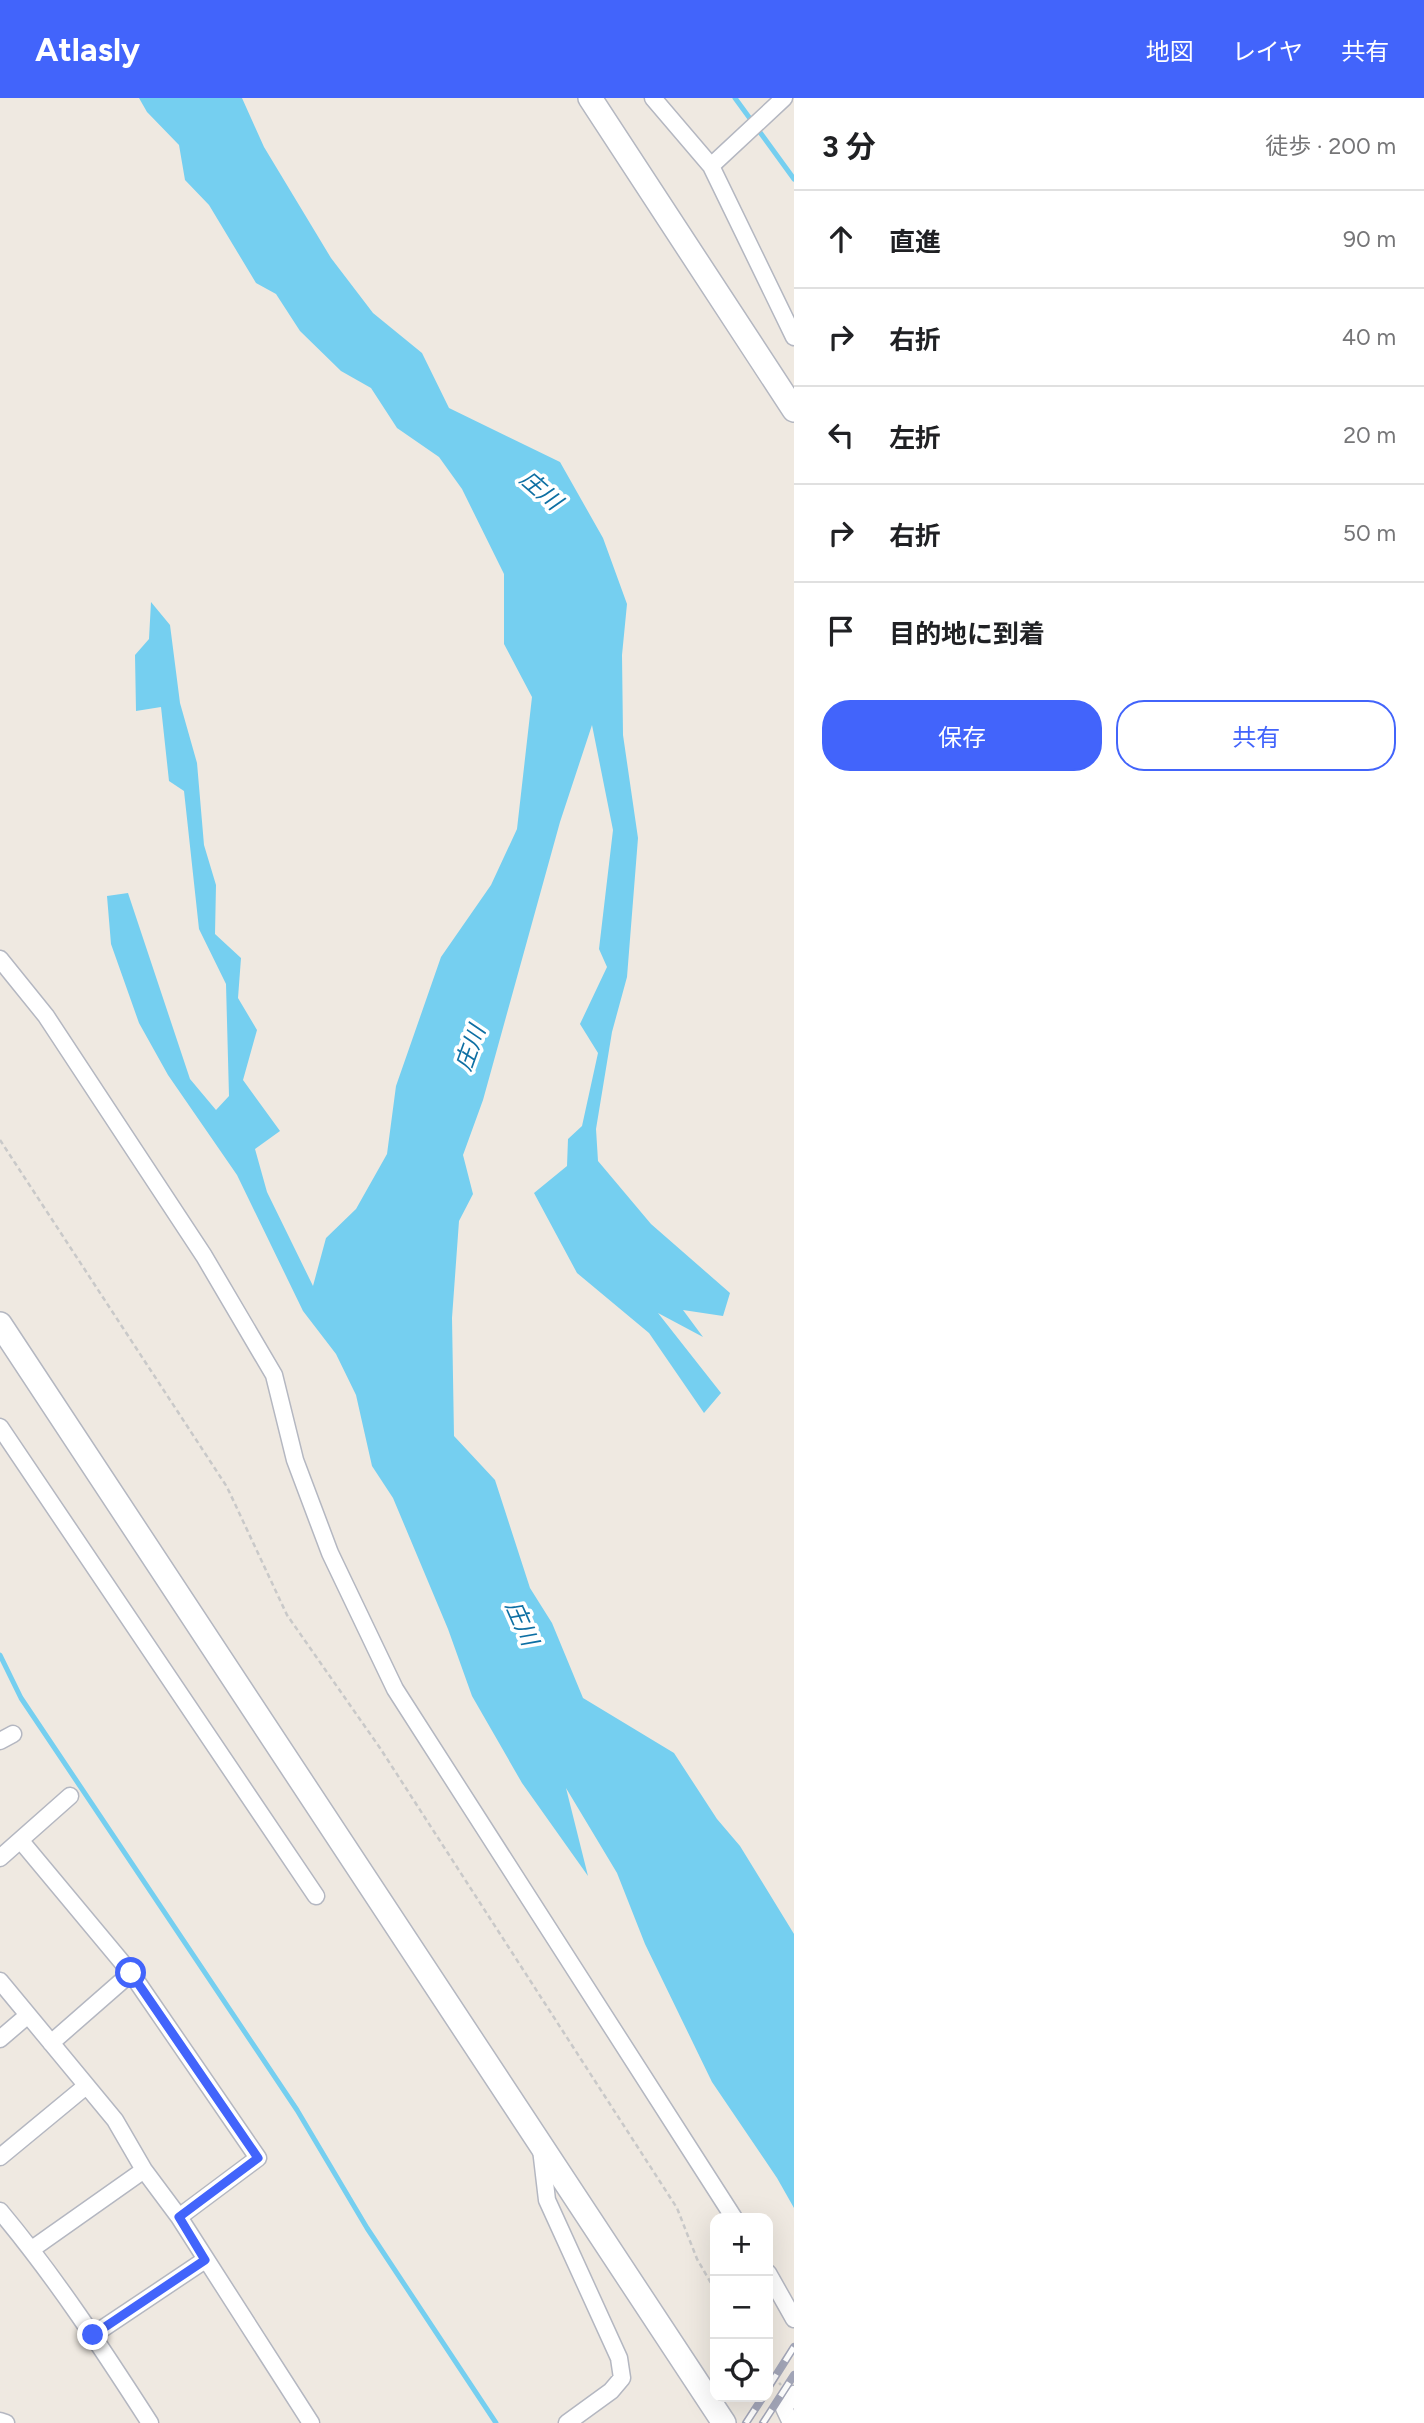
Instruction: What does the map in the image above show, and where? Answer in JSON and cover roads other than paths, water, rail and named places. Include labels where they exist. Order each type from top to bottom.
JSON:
[{"type":"street","points":[[590,98],[794,410]]},
{"type":"street","points":[[653,98],[711,166],[794,337]]},
{"type":"street","points":[[711,166],[784,98]]},
{"type":"street","points":[[0,959],[46,1016],[204,1256],[274,1375],[295,1460],[330,1553],[395,1689],[731,2213]]},
{"type":"street","points":[[0,1324],[724,2423]]},
{"type":"street","points":[[0,1427],[316,1896]]},
{"type":"street","points":[[0,1858],[70,1796]]},
{"type":"street","points":[[21,1841],[131,1973],[258,2158],[179,2217]]},
{"type":"street","points":[[51,2043],[131,1973]]},
{"type":"street","points":[[0,1981],[115,2120],[144,2171],[179,2217],[311,2423]]},
{"type":"street","points":[[0,2039],[28,2015]]},
{"type":"street","points":[[0,2157],[86,2085]]},
{"type":"street","points":[[541,2149],[547,2200],[619,2358],[622,2378],[611,2391],[568,2423]]},
{"type":"street","points":[[32,2249],[144,2171]]},
{"type":"street","points":[[0,2211],[32,2249],[93,2335],[150,2423]]},
{"type":"street","points":[[93,2335],[205,2260]]},
{"type":"street","points":[[770,2276],[794,2319]]},
{"type":"street","points":[[791,2423],[784,2408],[794,2394]]},
{"type":"street","points":[[0,2421],[6,2423]]},
{"type":"water","name":"庄川","points":[[139,98],[242,98],[264,147],[331,258],[373,313],[422,353],[449,408],[560,462],[603,538],[627,604],[622,655],[623,735],[638,838],[627,977],[612,1032],[596,1129],[598,1161],[651,1224],[730,1293],[723,1316],[683,1310],[703,1337],[658,1313],[721,1393],[704,1413],[649,1333],[577,1273],[534,1193],[567,1166],[568,1139],[582,1126],[598,1053],[580,1024],[607,967],[599,949],[613,830],[592,725],[560,822],[483,1100],[463,1155],[473,1194],[459,1221],[452,1318],[454,1436],[495,1480],[530,1588],[552,1623],[583,1698],[674,1753],[717,1819],[740,1846],[794,1934],[794,2208],[777,2178],[712,2082],[645,1944],[617,1873],[566,1788],[588,1876],[522,1783],[472,1696],[448,1629],[393,1498],[372,1466],[356,1395],[336,1354],[303,1311],[237,1175],[168,1075],[139,1023],[111,944],[107,896],[128,893],[190,1079],[216,1110],[229,1096],[226,984],[199,929],[184,791],[169,781],[161,707],[136,711],[135,655],[149,639],[151,602],[170,625],[180,703],[197,763],[204,845],[216,885],[215,934],[241,958],[238,998],[257,1030],[243,1080],[280,1131],[255,1149],[267,1192],[313,1286],[326,1238],[356,1209],[387,1154],[396,1086],[441,957],[491,885],[517,829],[532,697],[504,644],[504,574],[462,489],[439,457],[397,428],[371,388],[341,371],[300,331],[276,294],[256,283],[209,205],[185,180],[179,145],[147,112]]},
{"type":"waterway","points":[[735,98],[794,179]]},
{"type":"waterway","points":[[0,1655],[21,1698],[297,2110],[367,2228],[496,2423]]},
{"type":"railway","points":[[773,2380],[794,2347]]},
{"type":"railway","points":[[763,2423],[794,2375]]},
{"type":"railway","points":[[746,2423],[760,2402]]}]
